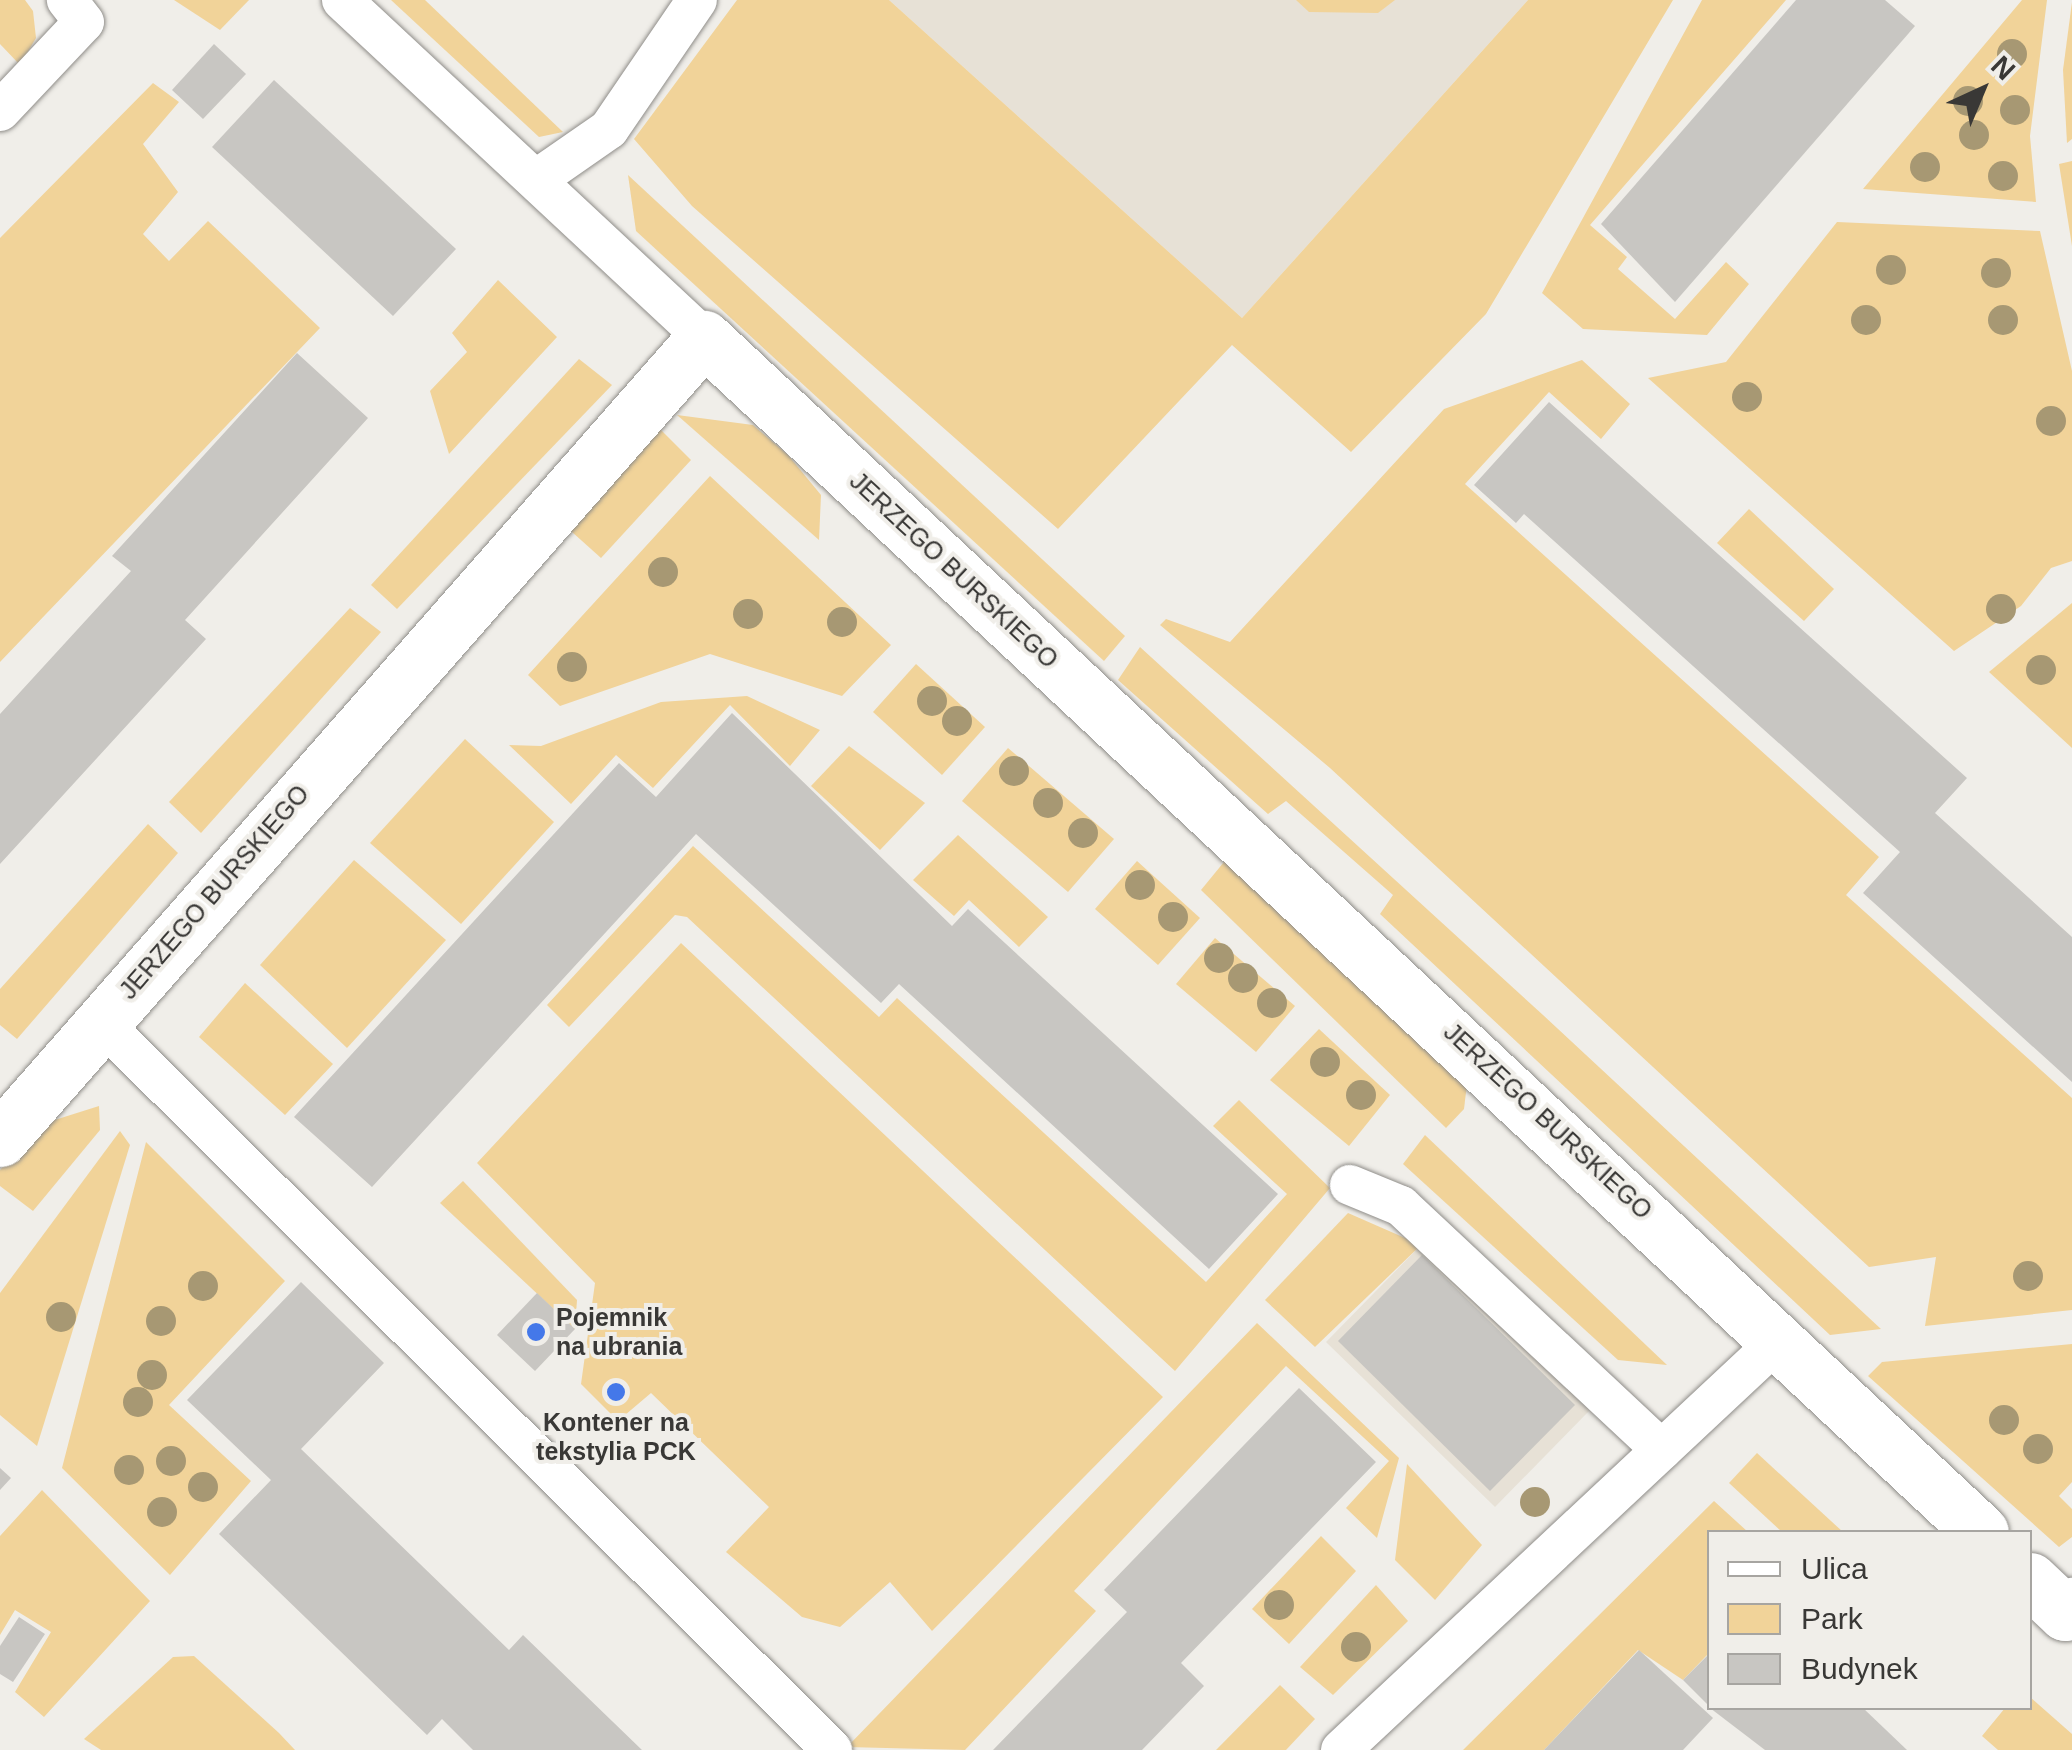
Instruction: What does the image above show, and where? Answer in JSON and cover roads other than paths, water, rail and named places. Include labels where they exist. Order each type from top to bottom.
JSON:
[{"type":"street","name":"JERZEGO BURSKIEGO","points":[[0,1139],[100,1020],[704,338],[1780,1339],[1979,1530]]},
{"type":"lane","points":[[0,111],[84,22],[67,0]]},
{"type":"lane","points":[[342,0],[540,177],[704,338]]},
{"type":"lane","points":[[540,177],[609,130],[696,0]]},
{"type":"lane","points":[[100,1020],[832,1750]]},
{"type":"lane","points":[[1350,1185],[1401,1206],[1662,1450]]},
{"type":"lane","points":[[1341,1750],[1780,1339]]},
{"type":"place","name":"Pojemnik na ubrania","points":[[536,1332]]},
{"type":"place","name":"Kontener na tekstylia PCK","points":[[616,1392]]}]
